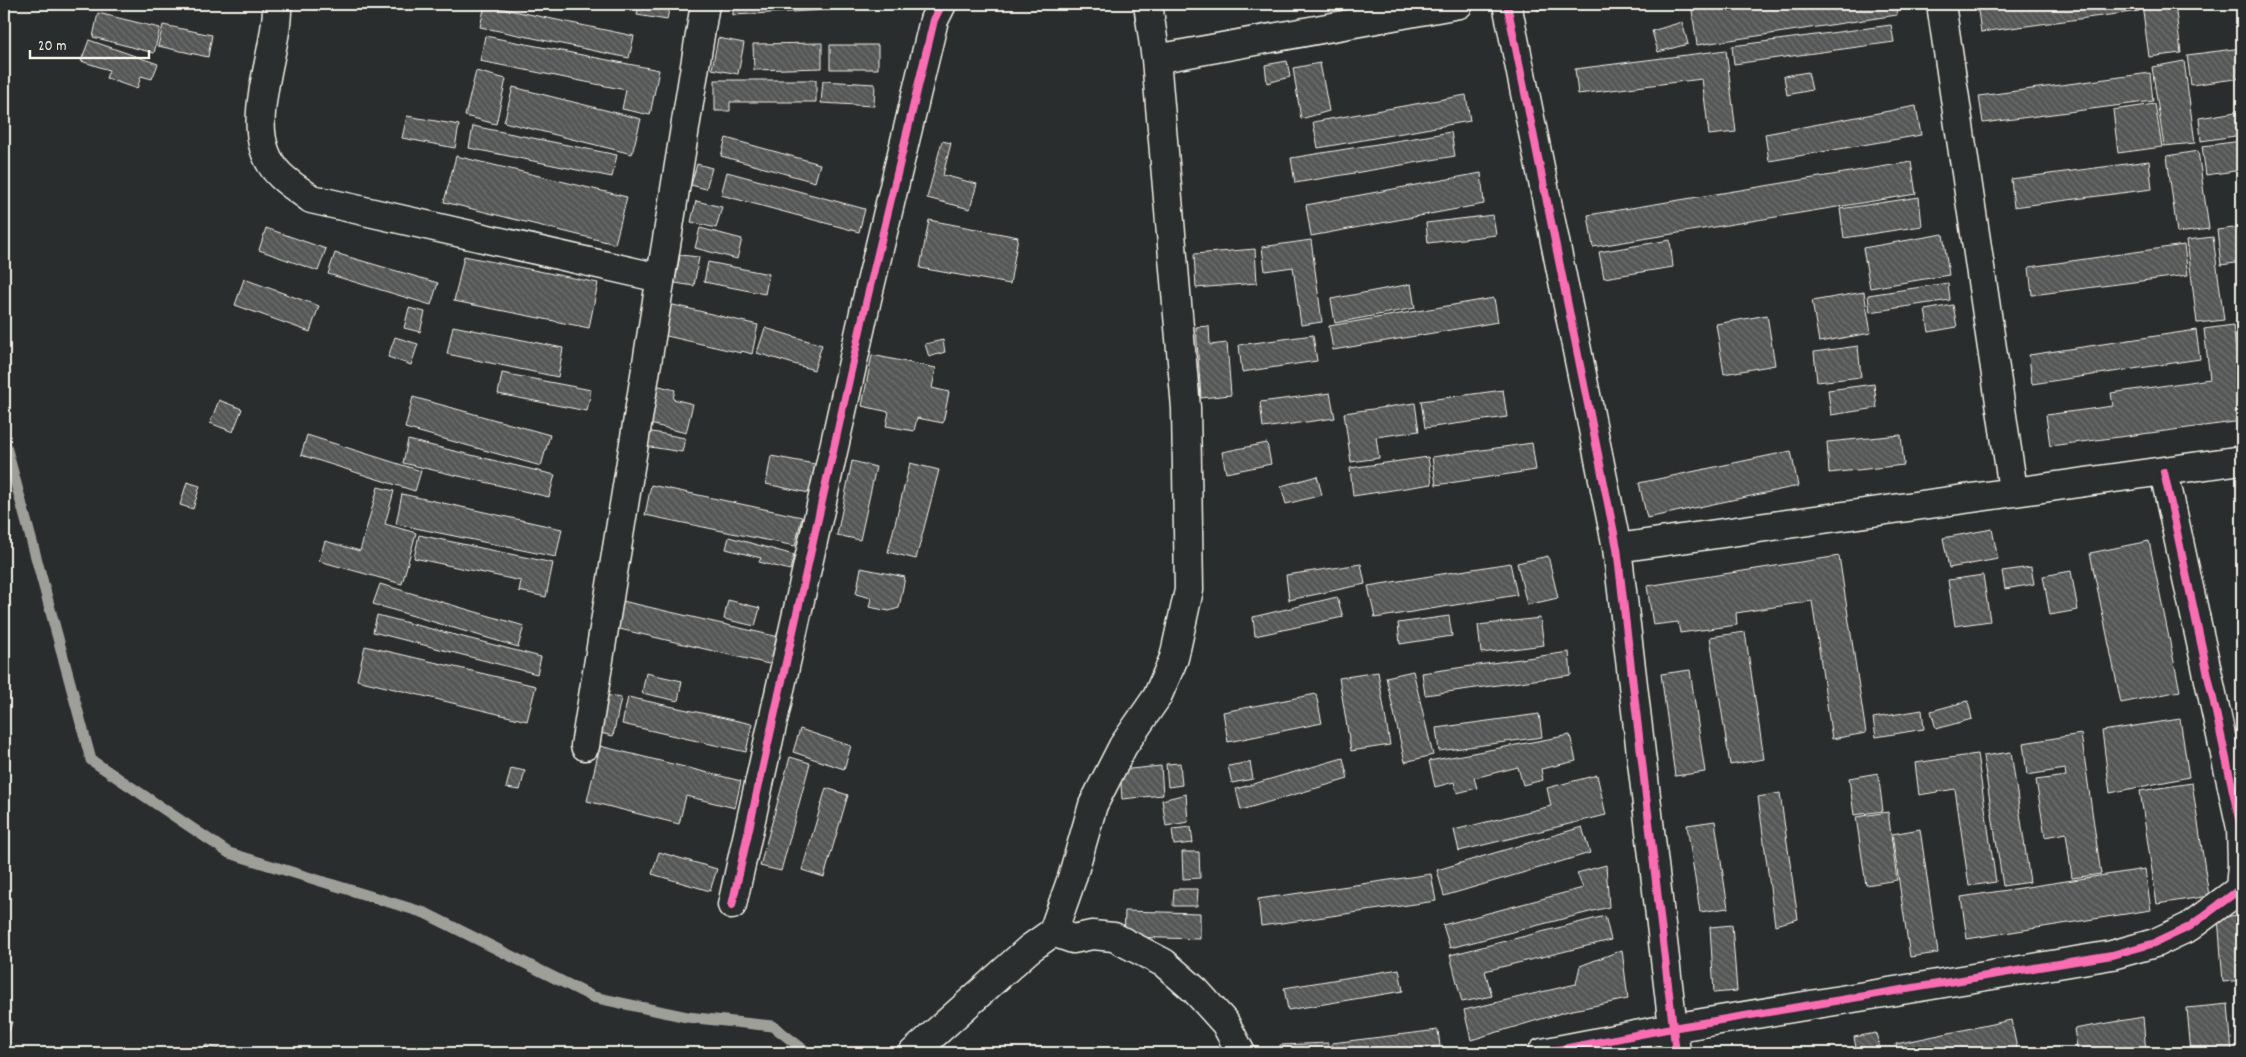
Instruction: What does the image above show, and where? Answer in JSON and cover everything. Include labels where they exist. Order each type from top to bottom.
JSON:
[{"type":"street","points":[[277,4],[259,126],[267,158],[280,176],[311,199],[660,278]]},
{"type":"street","points":[[585,746],[705,4]]},
{"type":"street","points":[[732,905],[867,299],[934,20],[942,4]]},
{"type":"street","points":[[913,1053],[1028,949],[1053,932],[1072,878],[1093,805],[1123,746],[1157,697],[1174,658],[1189,590],[1186,408],[1156,60],[1148,4]]},
{"type":"street","points":[[1156,60],[1459,4]]},
{"type":"street","points":[[1507,4],[1617,548],[1674,1041]]},
{"type":"street","points":[[1941,4],[2013,490]]},
{"type":"street","points":[[1617,548],[2013,490],[2164,472],[2242,460]]},
{"type":"street","points":[[1542,1053],[1674,1041],[2112,955],[2155,943],[2188,927],[2240,889],[2242,864],[2241,828],[2164,472]]},
{"type":"street","points":[[1053,932],[1073,938],[1092,935],[1114,937],[1164,963],[1196,991],[1225,1024],[1241,1053]]},
{"type":"building","points":[[639,4],[670,4],[667,20],[637,15]]},
{"type":"building","points":[[733,4],[865,4],[865,8],[733,15]]},
{"type":"building","points":[[1536,4],[1600,4],[1537,10]]},
{"type":"building","points":[[1691,4],[1896,4],[1897,15],[1697,45]]},
{"type":"building","points":[[1977,4],[2138,4],[2139,11],[1981,32]]},
{"type":"building","points":[[2142,4],[2175,4],[2181,53],[2149,57]]},
{"type":"building","points":[[485,5],[634,36],[629,58],[480,27]]},
{"type":"building","points":[[98,13],[160,28],[154,53],[93,37]]},
{"type":"building","points":[[1682,22],[1688,44],[1658,52],[1652,31]]},
{"type":"building","points":[[163,25],[212,35],[208,57],[158,46]]},
{"type":"building","points":[[1891,25],[1894,42],[1734,64],[1732,46]]},
{"type":"building","points":[[485,36],[659,70],[650,115],[622,109],[626,90],[480,61]]},
{"type":"building","points":[[718,38],[744,43],[738,74],[712,69]]},
{"type":"building","points":[[89,40],[158,64],[152,79],[141,76],[137,89],[106,78],[109,70],[81,61]]},
{"type":"building","points":[[822,43],[822,68],[754,70],[753,44]]},
{"type":"building","points":[[830,45],[878,45],[878,69],[830,69]]},
{"type":"building","points":[[2242,48],[2242,78],[2191,85],[2187,55]]},
{"type":"building","points":[[1726,50],[1736,132],[1709,135],[1702,79],[1578,94],[1575,69]]},
{"type":"building","points":[[1287,61],[1290,77],[1267,83],[1265,65]]},
{"type":"building","points":[[2184,61],[2195,143],[2164,146],[2152,67]]},
{"type":"building","points":[[1320,63],[1329,111],[1301,119],[1293,68]]},
{"type":"building","points":[[476,71],[506,79],[496,124],[465,116]]},
{"type":"building","points":[[1808,72],[1812,90],[1787,95],[1784,76]]},
{"type":"building","points":[[2150,73],[2153,101],[1983,123],[1979,96]]},
{"type":"building","points":[[715,80],[816,80],[816,102],[730,102],[730,111],[715,111]]},
{"type":"building","points":[[823,81],[875,84],[874,106],[821,103]]},
{"type":"building","points":[[513,87],[641,119],[632,154],[504,122]]},
{"type":"building","points":[[1466,95],[1470,121],[1318,148],[1313,122]]},
{"type":"building","points":[[2155,104],[2162,147],[2118,153],[2113,110]]},
{"type":"building","points":[[1916,106],[1921,135],[1769,161],[1765,134]]},
{"type":"building","points":[[2242,111],[2242,135],[2201,141],[2199,118]]},
{"type":"building","points":[[407,116],[459,125],[455,148],[402,138]]},
{"type":"building","points":[[473,126],[617,155],[612,177],[469,148]]},
{"type":"building","points":[[1451,132],[1455,156],[1295,183],[1291,158]]},
{"type":"building","points":[[726,138],[820,164],[815,182],[721,156]]},
{"type":"building","points":[[942,141],[951,143],[943,175],[977,184],[970,209],[927,198]]},
{"type":"building","points":[[2242,141],[2242,170],[2206,175],[2202,146]]},
{"type":"building","points":[[2198,151],[2209,229],[2177,233],[2167,156]]},
{"type":"building","points":[[456,156],[627,197],[615,244],[444,202]]},
{"type":"building","points":[[2149,161],[2152,189],[2014,207],[2011,179]]},
{"type":"building","points":[[1911,162],[1916,194],[1593,247],[1588,215]]},
{"type":"building","points":[[697,164],[712,168],[706,189],[691,185]]},
{"type":"building","points":[[727,172],[865,209],[859,232],[721,195]]},
{"type":"building","points":[[1481,173],[1484,204],[1311,236],[1306,205]]},
{"type":"building","points":[[1919,197],[1922,226],[1844,238],[1840,209]]},
{"type":"building","points":[[696,201],[722,207],[716,228],[691,222]]},
{"type":"building","points":[[1493,215],[1496,235],[1428,243],[1426,223]]},
{"type":"building","points":[[929,220],[1018,237],[1010,284],[920,268]]},
{"type":"building","points":[[2242,227],[2242,262],[2221,265],[2217,230]]},
{"type":"building","points":[[266,228],[326,249],[318,271],[259,250]]},
{"type":"building","points":[[700,228],[742,239],[737,259],[695,248]]},
{"type":"building","points":[[1943,234],[1949,275],[1870,288],[1863,248]]},
{"type":"building","points":[[2213,237],[2224,320],[2197,323],[2187,240]]},
{"type":"building","points":[[1311,240],[1322,322],[1301,325],[1293,267],[1265,271],[1262,247]]},
{"type":"building","points":[[1670,240],[1673,267],[1604,278],[1599,252]]},
{"type":"building","points":[[2184,245],[2188,275],[2032,295],[2029,267]]},
{"type":"building","points":[[1255,249],[1257,283],[1196,288],[1194,254]]},
{"type":"building","points":[[335,253],[438,283],[431,305],[328,274]]},
{"type":"building","points":[[680,255],[699,257],[694,286],[675,283]]},
{"type":"building","points":[[464,256],[598,283],[589,328],[454,301]]},
{"type":"building","points":[[708,262],[769,274],[765,294],[704,282]]},
{"type":"building","points":[[244,279],[319,306],[310,332],[235,305]]},
{"type":"building","points":[[1948,283],[1950,300],[1870,312],[1868,295]]},
{"type":"building","points":[[1411,284],[1415,308],[1335,323],[1331,299]]},
{"type":"building","points":[[1864,292],[1871,333],[1819,342],[1812,301]]},
{"type":"building","points":[[1494,298],[1498,322],[1333,350],[1329,326]]},
{"type":"building","points":[[665,303],[758,325],[752,354],[658,334]]},
{"type":"building","points":[[1953,305],[1957,327],[1929,332],[1925,310]]},
{"type":"building","points":[[409,308],[425,312],[420,332],[404,328]]},
{"type":"building","points":[[1767,315],[1775,365],[1724,374],[1716,324]]},
{"type":"building","points":[[2242,320],[2242,349],[2239,350],[2236,321]]},
{"type":"building","points":[[2233,325],[2242,400],[2242,421],[2050,446],[2046,415],[2113,406],[2111,393],[2210,379],[2204,329]]},
{"type":"building","points":[[453,326],[563,348],[558,377],[447,354]]},
{"type":"building","points":[[1209,326],[1210,345],[1227,343],[1231,395],[1201,398],[1196,327]]},
{"type":"building","points":[[765,328],[822,345],[814,370],[757,353]]},
{"type":"building","points":[[2196,330],[2200,359],[2032,384],[2029,355]]},
{"type":"building","points":[[1313,335],[1317,361],[1242,372],[1239,345]]},
{"type":"building","points":[[395,337],[418,344],[411,365],[388,357]]},
{"type":"building","points":[[943,340],[945,352],[929,357],[925,344]]},
{"type":"building","points":[[1858,346],[1861,377],[1817,382],[1814,352]]},
{"type":"building","points":[[872,355],[936,368],[932,388],[949,392],[943,423],[917,418],[914,431],[886,426],[889,412],[862,406]]},
{"type":"building","points":[[502,373],[591,390],[587,411],[498,394]]},
{"type":"building","points":[[648,383],[675,390],[673,399],[693,404],[686,433],[638,421]]},
{"type":"building","points":[[1874,384],[1877,408],[1831,415],[1828,390]]},
{"type":"building","points":[[1503,390],[1507,417],[1425,428],[1421,401]]},
{"type":"building","points":[[1330,393],[1335,418],[1263,428],[1260,402]]},
{"type":"building","points":[[413,397],[550,435],[541,466],[405,428]]},
{"type":"building","points":[[219,400],[242,409],[233,432],[210,423]]},
{"type":"building","points":[[1415,403],[1419,431],[1376,437],[1379,458],[1351,462],[1344,413]]},
{"type":"building","points":[[647,431],[685,438],[682,452],[644,446]]},
{"type":"building","points":[[307,435],[421,471],[415,491],[301,455]]},
{"type":"building","points":[[1901,435],[1904,465],[1829,473],[1827,442]]},
{"type":"building","points":[[408,440],[555,475],[549,497],[403,463]]},
{"type":"building","points":[[1267,443],[1271,464],[1226,473],[1222,452]]},
{"type":"building","points":[[1532,443],[1536,470],[1436,485],[1432,457]]},
{"type":"building","points":[[1791,451],[1798,486],[1647,518],[1639,483]]},
{"type":"building","points":[[771,456],[820,465],[814,494],[766,484]]},
{"type":"building","points":[[1428,457],[1432,484],[1353,496],[1350,468]]},
{"type":"building","points":[[852,461],[876,467],[860,540],[837,535]]},
{"type":"building","points":[[910,463],[939,470],[916,559],[888,552]]},
{"type":"building","points":[[1317,476],[1322,495],[1286,504],[1281,486]]},
{"type":"building","points":[[187,482],[200,486],[193,509],[180,505]]},
{"type":"building","points":[[651,485],[802,517],[795,546],[645,515]]},
{"type":"building","points":[[378,487],[394,491],[385,524],[416,533],[402,584],[319,561],[325,541],[360,551]]},
{"type":"building","points":[[402,494],[562,529],[556,557],[396,524]]},
{"type":"building","points":[[1992,529],[1998,559],[1949,568],[1943,538]]},
{"type":"building","points":[[419,535],[553,563],[546,597],[519,591],[521,581],[414,558]]},
{"type":"building","points":[[729,537],[794,555],[790,570],[759,562],[761,558],[726,549]]},
{"type":"building","points":[[2149,541],[2180,691],[2121,703],[2090,553]]},
{"type":"building","points":[[1548,556],[1558,598],[1527,605],[1517,563]]},
{"type":"building","points":[[1839,556],[1866,733],[1832,739],[1812,601],[1736,613],[1737,625],[1680,633],[1678,622],[1653,625],[1647,586]]},
{"type":"building","points":[[1510,563],[1517,595],[1375,618],[1368,586]]},
{"type":"building","points":[[1361,564],[1365,584],[1289,600],[1286,575]]},
{"type":"building","points":[[2031,567],[2034,584],[2005,589],[2002,571]]},
{"type":"building","points":[[861,568],[905,577],[899,608],[889,611],[869,607],[871,598],[856,594]]},
{"type":"building","points":[[2071,571],[2078,610],[2050,615],[2043,576]]},
{"type":"building","points":[[1983,575],[1990,621],[1955,626],[1948,580]]},
{"type":"building","points":[[380,584],[524,626],[518,647],[373,604]]},
{"type":"building","points":[[1337,597],[1343,617],[1255,636],[1253,617]]},
{"type":"building","points":[[618,600],[779,637],[773,665],[611,627]]},
{"type":"building","points":[[728,600],[760,608],[755,626],[724,619]]},
{"type":"building","points":[[377,615],[541,657],[537,674],[373,632]]},
{"type":"building","points":[[1449,616],[1452,636],[1400,644],[1398,623]]},
{"type":"building","points":[[1540,618],[1544,645],[1481,653],[1478,625]]},
{"type":"building","points":[[1745,632],[1764,759],[1730,765],[1710,637]]},
{"type":"building","points":[[365,646],[536,686],[527,721],[357,680]]},
{"type":"building","points":[[1569,652],[1571,675],[1425,695],[1422,673]]},
{"type":"building","points":[[1690,670],[1705,772],[1675,776],[1661,674]]},
{"type":"building","points":[[1413,671],[1433,755],[1405,762],[1386,677]]},
{"type":"building","points":[[1378,672],[1390,745],[1351,751],[1339,678]]},
{"type":"building","points":[[646,673],[682,681],[678,701],[642,693]]},
{"type":"building","points":[[600,694],[621,698],[613,736],[592,731]]},
{"type":"building","points":[[1316,694],[1322,723],[1228,742],[1223,712]]},
{"type":"building","points":[[628,697],[752,724],[746,752],[622,724]]},
{"type":"building","points":[[1968,701],[1972,719],[1936,729],[1931,711]]},
{"type":"building","points":[[1922,710],[1924,729],[1876,737],[1873,718]]},
{"type":"building","points":[[1539,714],[1542,737],[1439,751],[1436,728]]},
{"type":"building","points":[[2180,719],[2189,777],[2110,793],[2102,731]]},
{"type":"building","points":[[800,729],[851,746],[844,769],[793,752]]},
{"type":"building","points":[[2081,734],[2101,874],[2072,878],[2066,833],[2045,837],[2036,780],[2066,776],[2065,769],[2027,775],[2023,743]]},
{"type":"building","points":[[1570,735],[1576,761],[1541,769],[1543,780],[1523,785],[1518,767],[1474,778],[1477,788],[1457,793],[1454,782],[1435,787],[1429,761]]},
{"type":"building","points":[[600,746],[741,781],[735,808],[686,796],[679,824],[587,801]]},
{"type":"building","points":[[2011,752],[2030,882],[2003,886],[1983,756]]},
{"type":"building","points":[[1977,754],[1996,882],[1969,886],[1955,789],[1919,795],[1915,763]]},
{"type":"building","points":[[790,757],[810,763],[781,871],[760,866]]},
{"type":"building","points":[[1343,758],[1348,779],[1241,810],[1236,789]]},
{"type":"building","points":[[1250,762],[1253,779],[1232,783],[1228,766]]},
{"type":"building","points":[[1180,763],[1182,785],[1168,787],[1166,764]]},
{"type":"building","points":[[1161,766],[1163,795],[1122,799],[1120,770]]},
{"type":"building","points":[[511,768],[525,771],[520,790],[506,788]]},
{"type":"building","points":[[1878,773],[1883,811],[1854,815],[1849,778]]},
{"type":"building","points":[[1597,775],[1606,815],[1459,851],[1454,830],[1551,806],[1547,788]]},
{"type":"building","points":[[2192,783],[2209,896],[2157,904],[2140,791]]},
{"type":"building","points":[[826,788],[848,795],[824,877],[802,870]]},
{"type":"building","points":[[1780,793],[1798,919],[1775,925],[1758,797]]},
{"type":"building","points":[[1186,794],[1188,822],[1166,826],[1162,800]]},
{"type":"building","points":[[1888,812],[1897,880],[1866,885],[1856,817]]},
{"type":"building","points":[[1715,821],[1728,908],[1700,912],[1687,825]]},
{"type":"building","points":[[1191,827],[1193,843],[1174,845],[1172,829]]},
{"type":"building","points":[[1582,827],[1590,853],[1444,896],[1437,870]]},
{"type":"building","points":[[1920,829],[1938,953],[1910,957],[1892,834]]},
{"type":"building","points":[[659,852],[717,869],[710,891],[652,874]]},
{"type":"building","points":[[1182,852],[1199,852],[1200,878],[1183,879]]},
{"type":"building","points":[[1606,865],[1609,907],[1450,948],[1443,925],[1583,888],[1577,873]]},
{"type":"building","points":[[2145,869],[2151,910],[1967,939],[1961,897]]},
{"type":"building","points":[[1431,874],[1436,901],[1261,926],[1258,899]]},
{"type":"building","points":[[1174,889],[1198,889],[1197,906],[1173,906]]},
{"type":"building","points":[[1125,911],[1200,913],[1200,939],[1124,937]]},
{"type":"building","points":[[2242,915],[2242,980],[2223,982],[2218,917]]},
{"type":"building","points":[[1605,916],[1611,940],[1485,971],[1492,996],[1462,1002],[1450,955]]},
{"type":"building","points":[[1732,925],[1737,991],[1714,993],[1710,927]]},
{"type":"building","points":[[1622,950],[1628,999],[1568,1011],[1471,1040],[1464,1010],[1576,984],[1580,966]]},
{"type":"building","points":[[1399,969],[1403,991],[1288,1010],[1284,988]]},
{"type":"building","points":[[2228,1004],[2232,1053],[2191,1053],[2187,1008]]},
{"type":"building","points":[[2143,1017],[2146,1053],[2078,1053],[2074,1029]]},
{"type":"building","points":[[4,1019],[12,1022],[4,1045]]},
{"type":"building","points":[[2011,1020],[2018,1053],[1898,1053],[1896,1044]]},
{"type":"building","points":[[1438,1030],[1440,1046],[1381,1053],[1333,1053],[1332,1043]]},
{"type":"building","points":[[1876,1033],[1881,1053],[1857,1053],[1854,1037]]},
{"type":"building","points":[[1328,1043],[1328,1053],[1280,1053],[1280,1045]]},
{"type":"building","points":[[206,1045],[232,1053],[203,1053]]},
{"type":"waterway","points":[[4,439],[91,760],[229,853],[425,913],[593,997],[687,1017],[773,1026],[808,1053]]},
{"type":"cycle path","points":[[732,905],[867,299],[934,20],[942,4]]},
{"type":"cycle path","points":[[1507,4],[1617,548],[1676,1053]]},
{"type":"cycle path","points":[[1542,1053],[1672,1028],[2112,955],[2155,943],[2189,927],[2240,889],[2242,864],[2241,828],[2164,472]]}]
